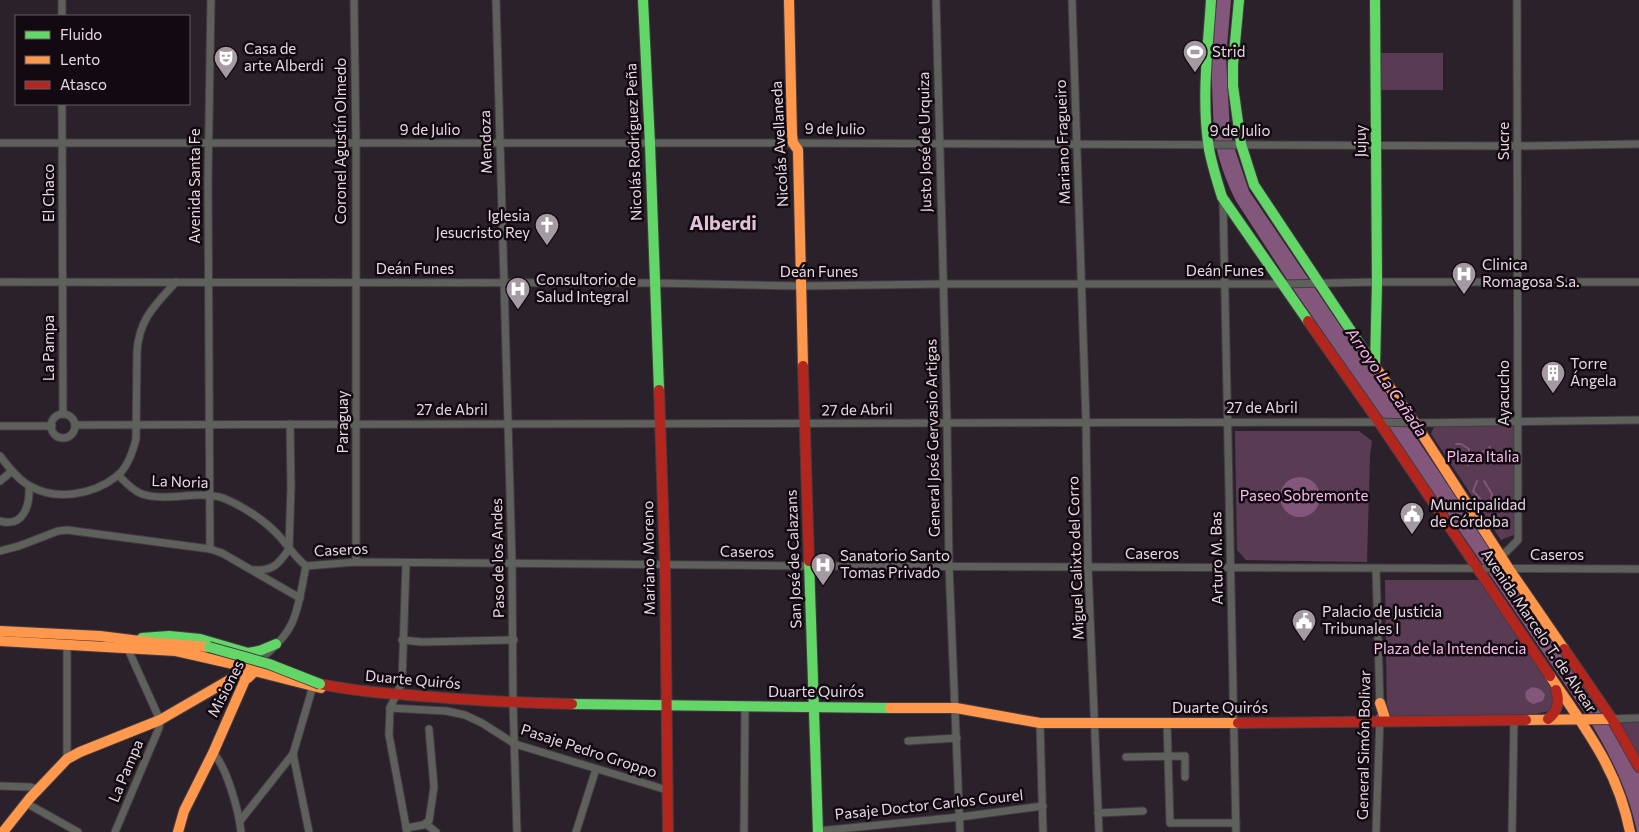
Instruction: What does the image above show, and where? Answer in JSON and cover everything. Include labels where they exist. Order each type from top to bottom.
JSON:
[{"type":"main road","name":"Nicolás Rodríguez Peña","points":[[643,0],[654,283]]},
{"type":"main road","name":"Nicolás Avellaneda","points":[[789,0],[793,143],[798,150],[800,286]]},
{"type":"main road","name":"Avenida Marcelo T. de Alvear","points":[[1211,0],[1205,78],[1208,144],[1222,197],[1379,422],[1604,756],[1615,776],[1625,806],[1630,832]]},
{"type":"main road","name":"Avenida Marcelo T. de Alvear","points":[[1239,0],[1232,76],[1241,144],[1254,185],[1375,367],[1415,423],[1509,569],[1612,718],[1639,767]]},
{"type":"main road","name":"Jujuy","points":[[1375,0],[1377,282],[1375,367]]},
{"type":"main road","name":"Mariano Moreno","points":[[654,283],[665,564],[668,832]]},
{"type":"main road","name":"San José de Calazans","points":[[800,286],[818,832]]},
{"type":"main road","name":"Duarte Quirós","points":[[0,631],[100,636],[127,643],[203,656],[317,685],[350,690],[513,703],[956,708],[1040,723],[1383,722],[1612,718]]},
{"type":"main road","points":[[127,643],[155,636],[186,637],[200,639],[248,653],[276,644]]},
{"type":"main road","name":"Duarte Quirós","points":[[0,640],[67,644],[127,643],[209,647],[269,664],[317,685]]},
{"type":"main road","points":[[237,650],[250,659],[253,669],[267,658],[350,690]]},
{"type":"main road","points":[[3,832],[38,789],[67,759],[160,720],[240,682],[229,667],[219,661]]},
{"type":"main road","name":"Misiones","points":[[178,832],[184,812],[213,753],[240,682],[253,669]]},
{"type":"main road","points":[[1548,719],[1555,714],[1559,704],[1554,683]]},
{"type":"main road","points":[[1380,703],[1383,722]]},
{"type":"street","points":[[62,0],[62,15]]},
{"type":"street","name":"Avenida Santa Fe","points":[[210,282],[208,144],[211,0]]},
{"type":"street","name":"Coronel Agustín Olmedo","points":[[354,0],[356,282]]},
{"type":"street","name":"Mendoza","points":[[496,0],[504,283]]},
{"type":"street","name":"Justo José de Urquiza","points":[[936,0],[942,284]]},
{"type":"street","name":"Mariano Fragueiro","points":[[1072,0],[1082,284]]},
{"type":"street","name":"Sucre","points":[[1517,0],[1518,282]]},
{"type":"street","name":"El Chaco","points":[[62,105],[63,282]]},
{"type":"street","name":"9 de Julio","points":[[0,143],[793,143],[1518,146],[1639,144]]},
{"type":"street","name":"Arturo M. Bas","points":[[1222,197],[1236,832]]},
{"type":"street","name":"Deán Funes","points":[[0,282],[654,283],[800,286],[1639,282]]},
{"type":"street","name":"La Pampa","points":[[63,282],[63,414]]},
{"type":"street","points":[[0,456],[12,471],[29,486],[50,494],[66,495],[81,492],[100,486],[118,475],[134,449],[136,439],[138,338],[146,317],[176,282]]},
{"type":"street","points":[[210,282],[210,549]]},
{"type":"street","name":"Paraguay","points":[[356,282],[356,562]]},
{"type":"street","name":"Ayacucho","points":[[1501,557],[1518,540],[1518,282]]},
{"type":"street","name":"Paso de los Andes","points":[[504,283],[514,640],[513,703],[517,832]]},
{"type":"street","name":"General José Gervasio Artigas","points":[[942,284],[947,423],[949,566],[960,832]]},
{"type":"street","name":"Miguel Calixto del Corro","points":[[1082,284],[1088,567],[1099,832]]},
{"type":"street","points":[[63,414],[70,416],[75,425],[73,433],[62,437],[55,434],[52,426],[56,416],[63,414]]},
{"type":"street","name":"27 de Abril","points":[[75,425],[1415,423],[1639,420]]},
{"type":"street","points":[[250,570],[262,571],[274,567],[289,550],[290,424]]},
{"type":"street","points":[[0,426],[52,426]]},
{"type":"street","points":[[0,481],[12,471]]},
{"type":"street","name":"La Noria","points":[[118,475],[142,494],[154,496],[220,497],[256,516],[279,536],[289,550]]},
{"type":"street","points":[[0,521],[8,523],[23,516],[30,495],[29,486]]},
{"type":"street","points":[[0,551],[67,530],[210,549],[222,553],[300,598]]},
{"type":"street","name":"Caseros","points":[[289,550],[306,566],[356,562],[406,562],[809,566],[1639,569]]},
{"type":"street","points":[[406,562],[402,682],[390,708],[389,735],[407,830],[426,824],[429,821],[434,788],[429,729]]},
{"type":"street","name":"Misiones","points":[[267,658],[276,644],[286,635],[292,622],[300,598],[306,566]]},
{"type":"street","name":"General Simón Bolivar","points":[[1376,569],[1380,703]]},
{"type":"street","points":[[402,640],[422,642],[514,640]]},
{"type":"street","points":[[127,643],[160,720]]},
{"type":"street","points":[[67,644],[67,759]]},
{"type":"street","points":[[240,821],[293,754],[317,685]]},
{"type":"street","points":[[744,832],[745,707]]},
{"type":"street","name":"Pasaje Pedro Groppo","points":[[390,708],[446,711],[465,715],[482,723],[515,744],[667,790]]},
{"type":"street","name":"Duarte Quirós","points":[[1612,718],[1639,718]]},
{"type":"street","name":"La Pampa","points":[[115,832],[159,728],[160,720]]},
{"type":"street","points":[[1512,832],[1514,720]]},
{"type":"street","name":"General Simón Bolivar","points":[[1376,832],[1383,722]]},
{"type":"street","points":[[1040,723],[1043,832]]},
{"type":"street","points":[[1167,723],[1170,823],[1236,823]]},
{"type":"street","points":[[908,742],[957,738]]},
{"type":"street","points":[[213,753],[221,763],[240,821],[241,832]]},
{"type":"street","points":[[293,754],[309,832]]},
{"type":"street","points":[[1126,757],[1185,756],[1185,777]]},
{"type":"street","points":[[576,832],[596,769]]},
{"type":"street","points":[[0,786],[30,786],[38,789]]},
{"type":"street","points":[[26,803],[78,832]]},
{"type":"street","name":"Pasaje Doctor Carlos Courel","points":[[818,832],[1042,806]]},
{"type":"street","points":[[1098,813],[1143,811]]},
{"type":"street","points":[[426,824],[436,832]]},
{"type":"green space","points":[[1380,53],[1443,53],[1443,90],[1380,90]]},
{"type":"green space","name":"Plaza Italia","points":[[1514,425],[1516,534],[1501,540],[1431,434],[1434,427]]},
{"type":"green space","name":"Paseo Sobremonte","points":[[1235,431],[1359,431],[1372,441],[1367,562],[1246,560],[1237,550]]},
{"type":"green space","name":"Plaza de la Intendencia","points":[[1385,580],[1482,580],[1552,689],[1556,701],[1549,711],[1532,715],[1387,716]]},
{"type":"green space","points":[[1639,718],[1639,767],[1612,719]]},
{"type":"shaded area","points":[[1217,0],[1231,0],[1226,57],[1230,132],[1249,191],[1616,733],[1639,774],[1639,832],[1637,832],[1623,785],[1584,712],[1292,287],[1236,201],[1223,170],[1214,136],[1211,58]]},
{"type":"shaded area","points":[[1304,477],[1311,480],[1317,486],[1320,497],[1319,505],[1311,514],[1304,517],[1296,517],[1289,514],[1281,505],[1280,493],[1283,486],[1292,478]]},
{"type":"shaded area","points":[[1532,687],[1540,689],[1544,693],[1543,701],[1533,704],[1528,701],[1525,695],[1526,691]]},
{"type":"waterway","points":[[1456,444],[1461,444],[1469,449],[1468,458],[1474,464]]},
{"type":"waterway","points":[[1480,460],[1481,453],[1490,447]]},
{"type":"waterway","points":[[1454,449],[1468,465]]},
{"type":"waterway","points":[[1477,481],[1473,491],[1488,505]]},
{"type":"waterway","points":[[1484,481],[1492,494],[1491,499],[1493,503]]},
{"type":"traffic: fast","points":[[643,0],[659,390]]},
{"type":"traffic: fast","points":[[1211,0],[1206,74],[1206,112],[1209,149],[1218,185],[1222,197],[1308,321]]},
{"type":"traffic: fast","points":[[1239,0],[1233,64],[1233,86],[1241,144],[1254,185],[1369,358]]},
{"type":"traffic: fast","points":[[1375,0],[1377,282],[1375,367]]},
{"type":"traffic: fast","points":[[809,561],[818,832]]},
{"type":"traffic: fast","points":[[142,638],[169,636],[200,639],[248,653],[276,644]]},
{"type":"traffic: fast","points":[[209,647],[269,664],[320,684]]},
{"type":"traffic: fast","points":[[572,704],[890,708]]},
{"type":"traffic: slow","points":[[789,0],[792,134],[793,143],[798,150],[803,366]]},
{"type":"traffic: slow","points":[[1369,358],[1415,423],[1509,569],[1564,649]]},
{"type":"traffic: slow","points":[[0,631],[100,636],[209,647]]},
{"type":"traffic: slow","points":[[0,641],[176,651],[251,668]]},
{"type":"traffic: slow","points":[[178,832],[184,811],[213,753],[252,664]]},
{"type":"traffic: slow","points":[[248,678],[255,671],[321,688]]},
{"type":"traffic: slow","points":[[3,832],[30,798],[67,759],[160,720],[236,676]]},
{"type":"traffic: slow","points":[[1550,676],[1588,732],[1609,769],[1625,809],[1630,832]]},
{"type":"traffic: slow","points":[[1380,703],[1386,721]]},
{"type":"traffic: slow","points":[[890,708],[956,708],[1040,723],[1238,723]]},
{"type":"traffic: slow","points":[[1526,720],[1612,719]]},
{"type":"traffic: jam","points":[[1308,321],[1379,422],[1550,676]]},
{"type":"traffic: jam","points":[[803,366],[809,561]]},
{"type":"traffic: jam","points":[[659,390],[665,564],[668,832]]},
{"type":"traffic: jam","points":[[1564,649],[1612,719],[1639,767]]},
{"type":"traffic: jam","points":[[320,684],[406,695],[486,701],[572,704]]},
{"type":"traffic: jam","points":[[1548,719],[1554,713],[1557,706],[1556,690]]},
{"type":"traffic: jam","points":[[1238,723],[1526,720]]},
{"type":"place","name":"Strid","points":[[1195,73]]},
{"type":"place","name":"Casa de arte Alberdi","points":[[226,79]]},
{"type":"place","name":"Iglesia Jesucristo Rey","points":[[547,246]]},
{"type":"place","name":"Clinica Romagosa S.a.","points":[[1464,295]]},
{"type":"place","name":"Consultorio de Salud Integral","points":[[518,310]]},
{"type":"place","name":"Torre Ángela","points":[[1553,394]]},
{"type":"place","name":"Municipalidad de Córdoba","points":[[1412,535]]},
{"type":"place","name":"Sanatorio Santo Tomas Privado","points":[[823,586]]},
{"type":"place","name":"Palacio de Justicia Tribunales I","points":[[1304,642]]},
{"type":"district","name":"Alberdi","points":[[723,223]]},
{"type":"water label","name":"Arroyo La Cañada","points":[[1387,382]]}]
